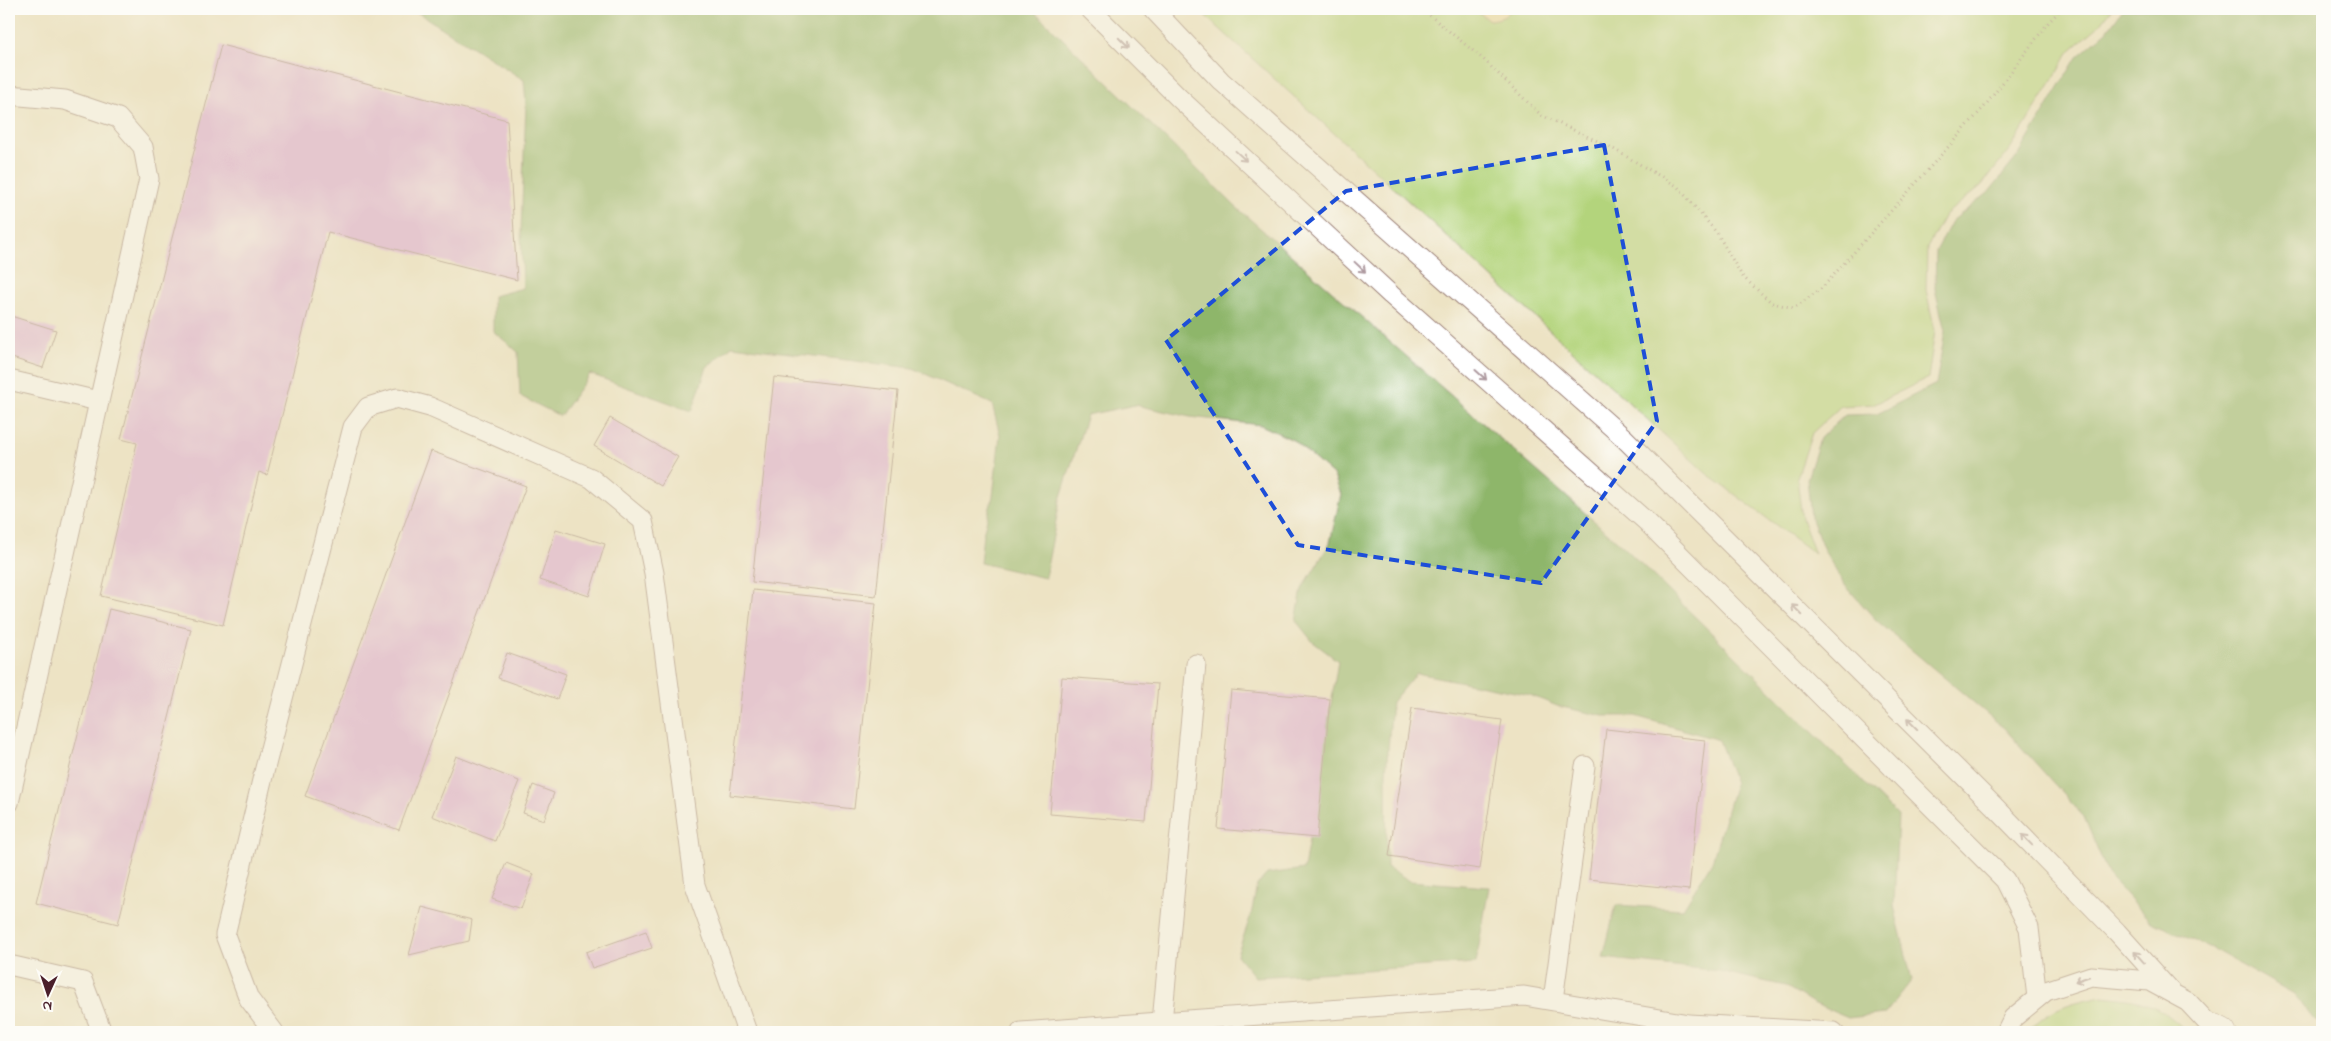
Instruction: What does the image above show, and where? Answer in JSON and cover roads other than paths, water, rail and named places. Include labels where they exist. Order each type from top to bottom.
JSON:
[{"type":"lane","points":[[1090,9],[1179,98],[1391,295],[1647,522],[2005,880],[2028,928],[2038,998]]},
{"type":"lane","points":[[1153,9],[1221,81],[1623,437],[1994,806],[2117,932],[2172,993]]},
{"type":"lane","points":[[9,95],[65,100],[118,118],[143,147],[148,179],[9,802]]},
{"type":"lane","points":[[9,380],[98,401]]},
{"type":"lane","points":[[274,1032],[249,999],[225,935],[263,776],[354,428],[368,407],[397,398],[430,407],[591,478],[643,521],[654,573],[695,885],[747,1032]]},
{"type":"lane","points":[[1162,1022],[1196,664]]},
{"type":"lane","points":[[1553,1000],[1585,766]]},
{"type":"lane","points":[[9,965],[83,982],[102,1032]]},
{"type":"lane","points":[[2006,1032],[2013,1018],[2046,991],[2091,976],[2149,981],[2188,1002],[2217,1031]]},
{"type":"lane","points":[[1021,1032],[1524,996],[1692,1028],[1834,1032]]}]
